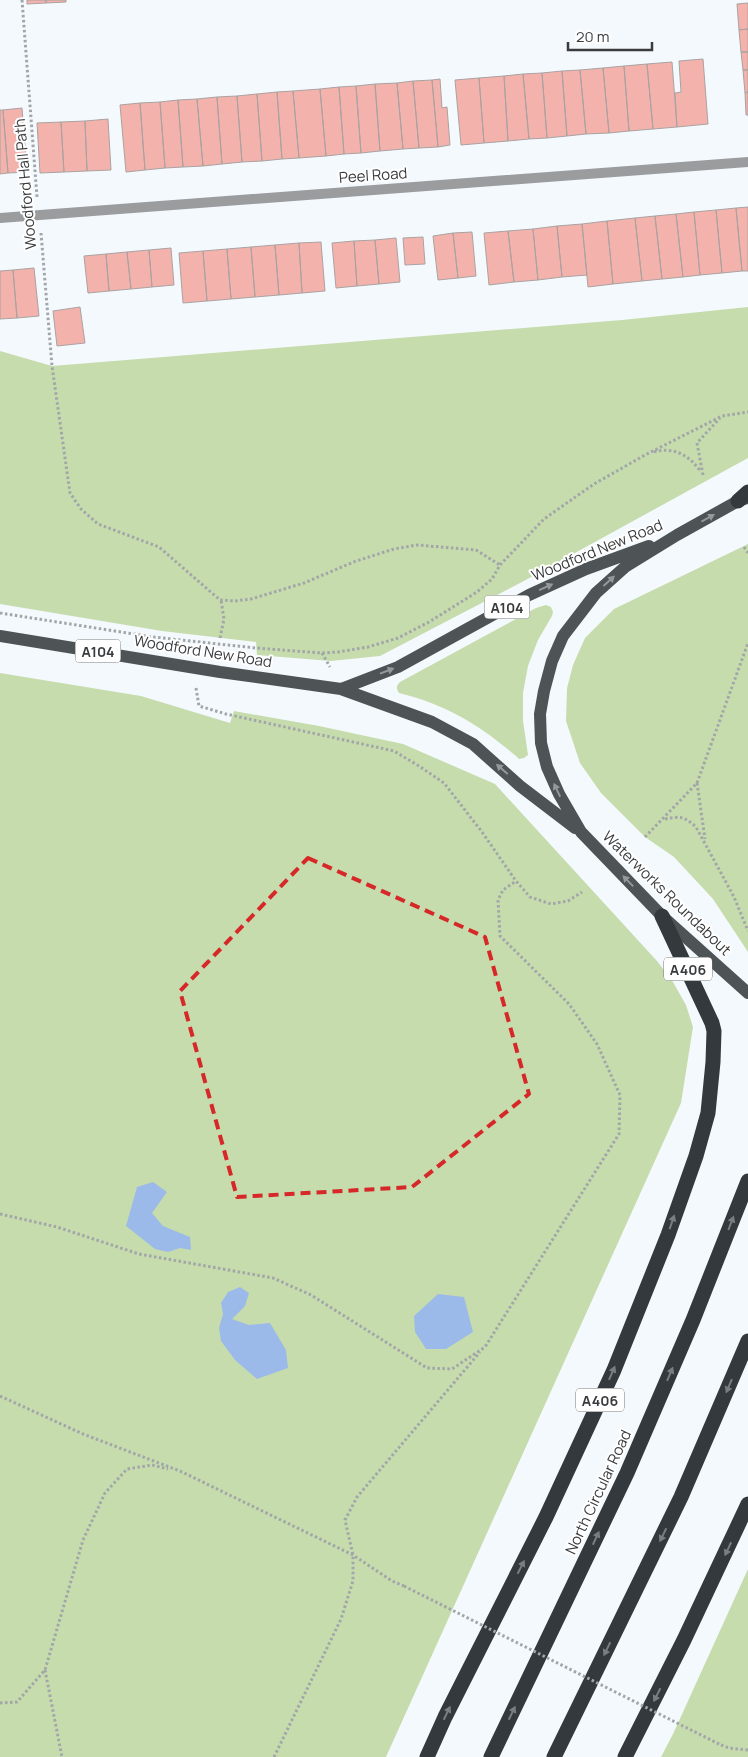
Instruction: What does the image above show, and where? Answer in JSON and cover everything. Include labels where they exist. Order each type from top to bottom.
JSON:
[{"type":"highway","name":"A406","points":[[427,1757],[445,1717],[546,1517],[614,1370],[668,1235],[696,1156],[708,1113],[714,1030],[662,916]]},
{"type":"highway","name":"North Circular Road","points":[[491,1757],[627,1473],[693,1320],[748,1181]]},
{"type":"highway","points":[[554,1757],[681,1497],[748,1341]]},
{"type":"highway","points":[[625,1757],[684,1640],[748,1504]]},
{"type":"main road","name":"Waterworks Roundabout","points":[[745,497],[625,567],[596,593],[562,636],[552,660],[540,714],[542,743],[547,767],[559,794],[581,832],[662,916],[748,993]]},
{"type":"main road","name":"Woodford New Road","points":[[341,689],[398,667],[529,594],[586,569],[677,535]]},
{"type":"main road","name":"Woodford New Road","points":[[0,636],[220,672],[341,689],[432,722],[473,744],[520,786],[581,832]]},
{"type":"street","name":"Peel Road","points":[[0,218],[748,162]]},
{"type":"path","name":"Woodford Hall Path","points":[[22,0],[52,366],[70,493],[81,509],[98,524],[160,547],[221,600]]},
{"type":"path","name":"Woodford New Road","points":[[0,613],[153,637],[256,648],[338,652],[368,647],[398,638],[429,622],[477,592],[492,579],[500,565],[544,519],[594,484],[645,455],[722,416],[748,412]]},
{"type":"path","points":[[645,455],[661,450],[678,452],[693,461],[703,475],[697,443],[722,416]]},
{"type":"path","points":[[220,638],[224,619],[221,600],[251,599],[304,583],[356,561],[394,549],[417,545],[476,550],[500,565]]},
{"type":"path","points":[[744,547],[748,553]]},
{"type":"path","points":[[645,837],[697,783],[748,643]]},
{"type":"path","points":[[196,688],[199,706],[226,714],[394,751],[444,783],[482,832],[516,881],[530,897],[550,904],[568,901],[582,892]]},
{"type":"path","points":[[697,783],[705,842]]},
{"type":"path","points":[[663,819],[676,816],[687,818],[696,827],[734,897],[748,931]]},
{"type":"path","points":[[274,1757],[341,1619],[353,1582],[353,1555],[346,1520],[357,1497],[485,1347],[619,1134],[620,1094],[597,1044],[569,1004],[500,936],[498,900],[503,890],[516,881]]},
{"type":"path","points":[[0,1214],[57,1227],[139,1254],[273,1278],[311,1295],[427,1368],[452,1369],[485,1347]]},
{"type":"path","points":[[0,1396],[83,1434],[180,1471],[353,1555],[392,1581],[721,1745],[748,1750]]},
{"type":"path","points":[[0,1703],[17,1702],[45,1670],[83,1540],[105,1493],[127,1469],[152,1465],[180,1471]]},
{"type":"path","points":[[45,1670],[62,1757]]},
{"type":"highlighted area","points":[[308,858],[485,937],[529,1094],[412,1187],[237,1197],[180,991]]},
{"type":"green space","points":[[748,307],[748,458],[522,582],[380,656],[331,661],[257,655],[256,642],[162,631],[0,604],[0,351],[52,366],[622,320]]},
{"type":"green space","points":[[748,544],[748,952],[713,899],[674,857],[645,837],[601,793],[580,763],[566,721],[567,688],[573,665],[585,638],[614,609]]},
{"type":"green space","points":[[546,605],[551,607],[552,616],[538,640],[528,666],[523,693],[523,721],[528,755],[524,758],[519,759],[488,734],[461,717],[432,703],[399,693],[397,690],[400,682],[536,608]]},
{"type":"green space","points":[[0,673],[141,696],[230,723],[234,711],[319,726],[403,744],[495,784],[657,961],[673,982],[686,1005],[693,1027],[681,1103],[386,1757],[0,1757]]},
{"type":"green space","points":[[748,1569],[748,1757],[661,1757],[673,1734]]},
{"type":"water","points":[[153,1182],[167,1192],[152,1213],[163,1226],[190,1237],[191,1250],[180,1248],[168,1252],[155,1249],[126,1226],[137,1187]]},
{"type":"water","points":[[240,1287],[249,1293],[245,1306],[232,1319],[249,1325],[270,1323],[286,1350],[288,1368],[257,1379],[235,1360],[221,1341],[219,1328],[223,1314],[221,1303],[228,1292]]},
{"type":"water","points":[[438,1294],[464,1297],[473,1332],[446,1349],[426,1349],[415,1332],[414,1316]]},
{"type":"building","points":[[27,0],[46,0],[46,3],[27,4]]},
{"type":"building","points":[[46,0],[66,0],[66,2],[46,3]]},
{"type":"building","points":[[748,3],[748,29],[739,30],[737,4]]},
{"type":"building","points":[[748,29],[748,52],[741,52],[739,30]]},
{"type":"building","points":[[741,52],[748,52],[748,70],[743,70]]},
{"type":"building","points":[[703,59],[708,124],[677,127],[675,93],[681,92],[679,61]]},
{"type":"building","points":[[672,62],[677,127],[653,129],[647,64]]},
{"type":"building","points":[[647,64],[653,129],[629,131],[624,66]]},
{"type":"building","points":[[624,66],[629,131],[609,133],[603,68]]},
{"type":"building","points":[[603,68],[609,133],[586,134],[580,70]]},
{"type":"building","points":[[580,70],[586,134],[567,136],[562,71]]},
{"type":"building","points":[[743,70],[748,70],[748,92],[745,93]]},
{"type":"building","points":[[562,71],[567,136],[547,138],[542,73]]},
{"type":"building","points":[[542,73],[547,138],[529,139],[523,74]]},
{"type":"building","points":[[523,74],[529,139],[508,141],[504,76]]},
{"type":"building","points":[[504,76],[508,141],[484,143],[479,78]]},
{"type":"building","points":[[479,78],[484,143],[461,145],[455,80]]},
{"type":"building","points":[[440,79],[442,108],[447,107],[450,145],[438,147],[432,80]]},
{"type":"building","points":[[432,80],[438,147],[419,148],[413,81]]},
{"type":"building","points":[[413,81],[419,148],[403,149],[397,83]]},
{"type":"building","points":[[397,83],[403,149],[380,151],[375,84]]},
{"type":"building","points":[[375,84],[380,151],[361,153],[356,86]]},
{"type":"building","points":[[356,86],[361,153],[344,154],[339,87]]},
{"type":"building","points":[[339,87],[344,154],[326,156],[320,89]]},
{"type":"building","points":[[320,89],[326,156],[299,158],[293,91]]},
{"type":"building","points":[[293,91],[299,158],[282,159],[277,92]]},
{"type":"building","points":[[277,92],[282,159],[262,161],[257,94]]},
{"type":"building","points":[[748,92],[748,115],[746,115],[745,93]]},
{"type":"building","points":[[257,94],[262,161],[242,162],[237,96]]},
{"type":"building","points":[[237,96],[242,162],[222,164],[217,97]]},
{"type":"building","points":[[217,97],[222,164],[203,166],[197,99]]},
{"type":"building","points":[[197,99],[203,166],[183,167],[178,100]]},
{"type":"building","points":[[178,100],[183,167],[165,168],[160,102]]},
{"type":"building","points":[[160,102],[165,168],[145,170],[140,103]]},
{"type":"building","points":[[140,103],[145,170],[126,172],[120,105]]},
{"type":"building","points":[[22,108],[27,172],[8,173],[3,110]]},
{"type":"building","points":[[0,110],[3,110],[8,173],[0,174]]},
{"type":"building","points":[[108,119],[111,170],[87,171],[85,121]]},
{"type":"building","points":[[85,121],[87,171],[64,172],[61,122]]},
{"type":"building","points":[[61,122],[64,172],[40,173],[37,123]]},
{"type":"building","points":[[748,207],[748,271],[742,271],[736,208]]},
{"type":"building","points":[[736,208],[742,271],[722,273],[716,210]]},
{"type":"building","points":[[716,210],[722,273],[700,275],[694,212]]},
{"type":"building","points":[[694,212],[700,275],[683,277],[676,214]]},
{"type":"building","points":[[676,214],[683,277],[662,279],[655,216]]},
{"type":"building","points":[[655,216],[662,279],[642,281],[635,218]]},
{"type":"building","points":[[635,218],[642,281],[613,284],[607,221]]},
{"type":"building","points":[[607,221],[613,284],[588,287],[582,224]]},
{"type":"building","points":[[582,224],[587,275],[562,277],[557,226]]},
{"type":"building","points":[[557,226],[562,277],[538,280],[533,229]]},
{"type":"building","points":[[533,229],[538,280],[514,282],[508,231]]},
{"type":"building","points":[[508,231],[514,282],[489,285],[484,233]]},
{"type":"building","points":[[472,232],[476,276],[458,278],[453,233]]},
{"type":"building","points":[[453,233],[458,278],[438,280],[433,236]]},
{"type":"building","points":[[423,237],[425,264],[405,265],[403,238]]},
{"type":"building","points":[[396,238],[400,282],[379,284],[375,240]]},
{"type":"building","points":[[375,240],[379,284],[357,286],[354,241]]},
{"type":"building","points":[[354,241],[357,286],[336,288],[332,243]]},
{"type":"building","points":[[321,242],[325,291],[302,293],[299,243]]},
{"type":"building","points":[[299,243],[302,293],[279,295],[275,245]]},
{"type":"building","points":[[275,245],[279,295],[255,297],[251,247]]},
{"type":"building","points":[[251,247],[255,297],[231,299],[227,249]]},
{"type":"building","points":[[171,248],[174,285],[152,287],[149,250]]},
{"type":"building","points":[[227,249],[231,299],[207,301],[203,251]]},
{"type":"building","points":[[149,250],[152,287],[131,289],[127,252]]},
{"type":"building","points":[[203,251],[207,301],[183,303],[179,253]]},
{"type":"building","points":[[127,252],[131,289],[109,291],[106,254]]},
{"type":"building","points":[[106,254],[109,291],[88,293],[84,256]]},
{"type":"building","points":[[34,268],[39,316],[17,318],[13,270]]},
{"type":"building","points":[[13,270],[17,318],[0,319],[0,271]]},
{"type":"building","points":[[80,307],[85,343],[57,346],[53,311]]}]
